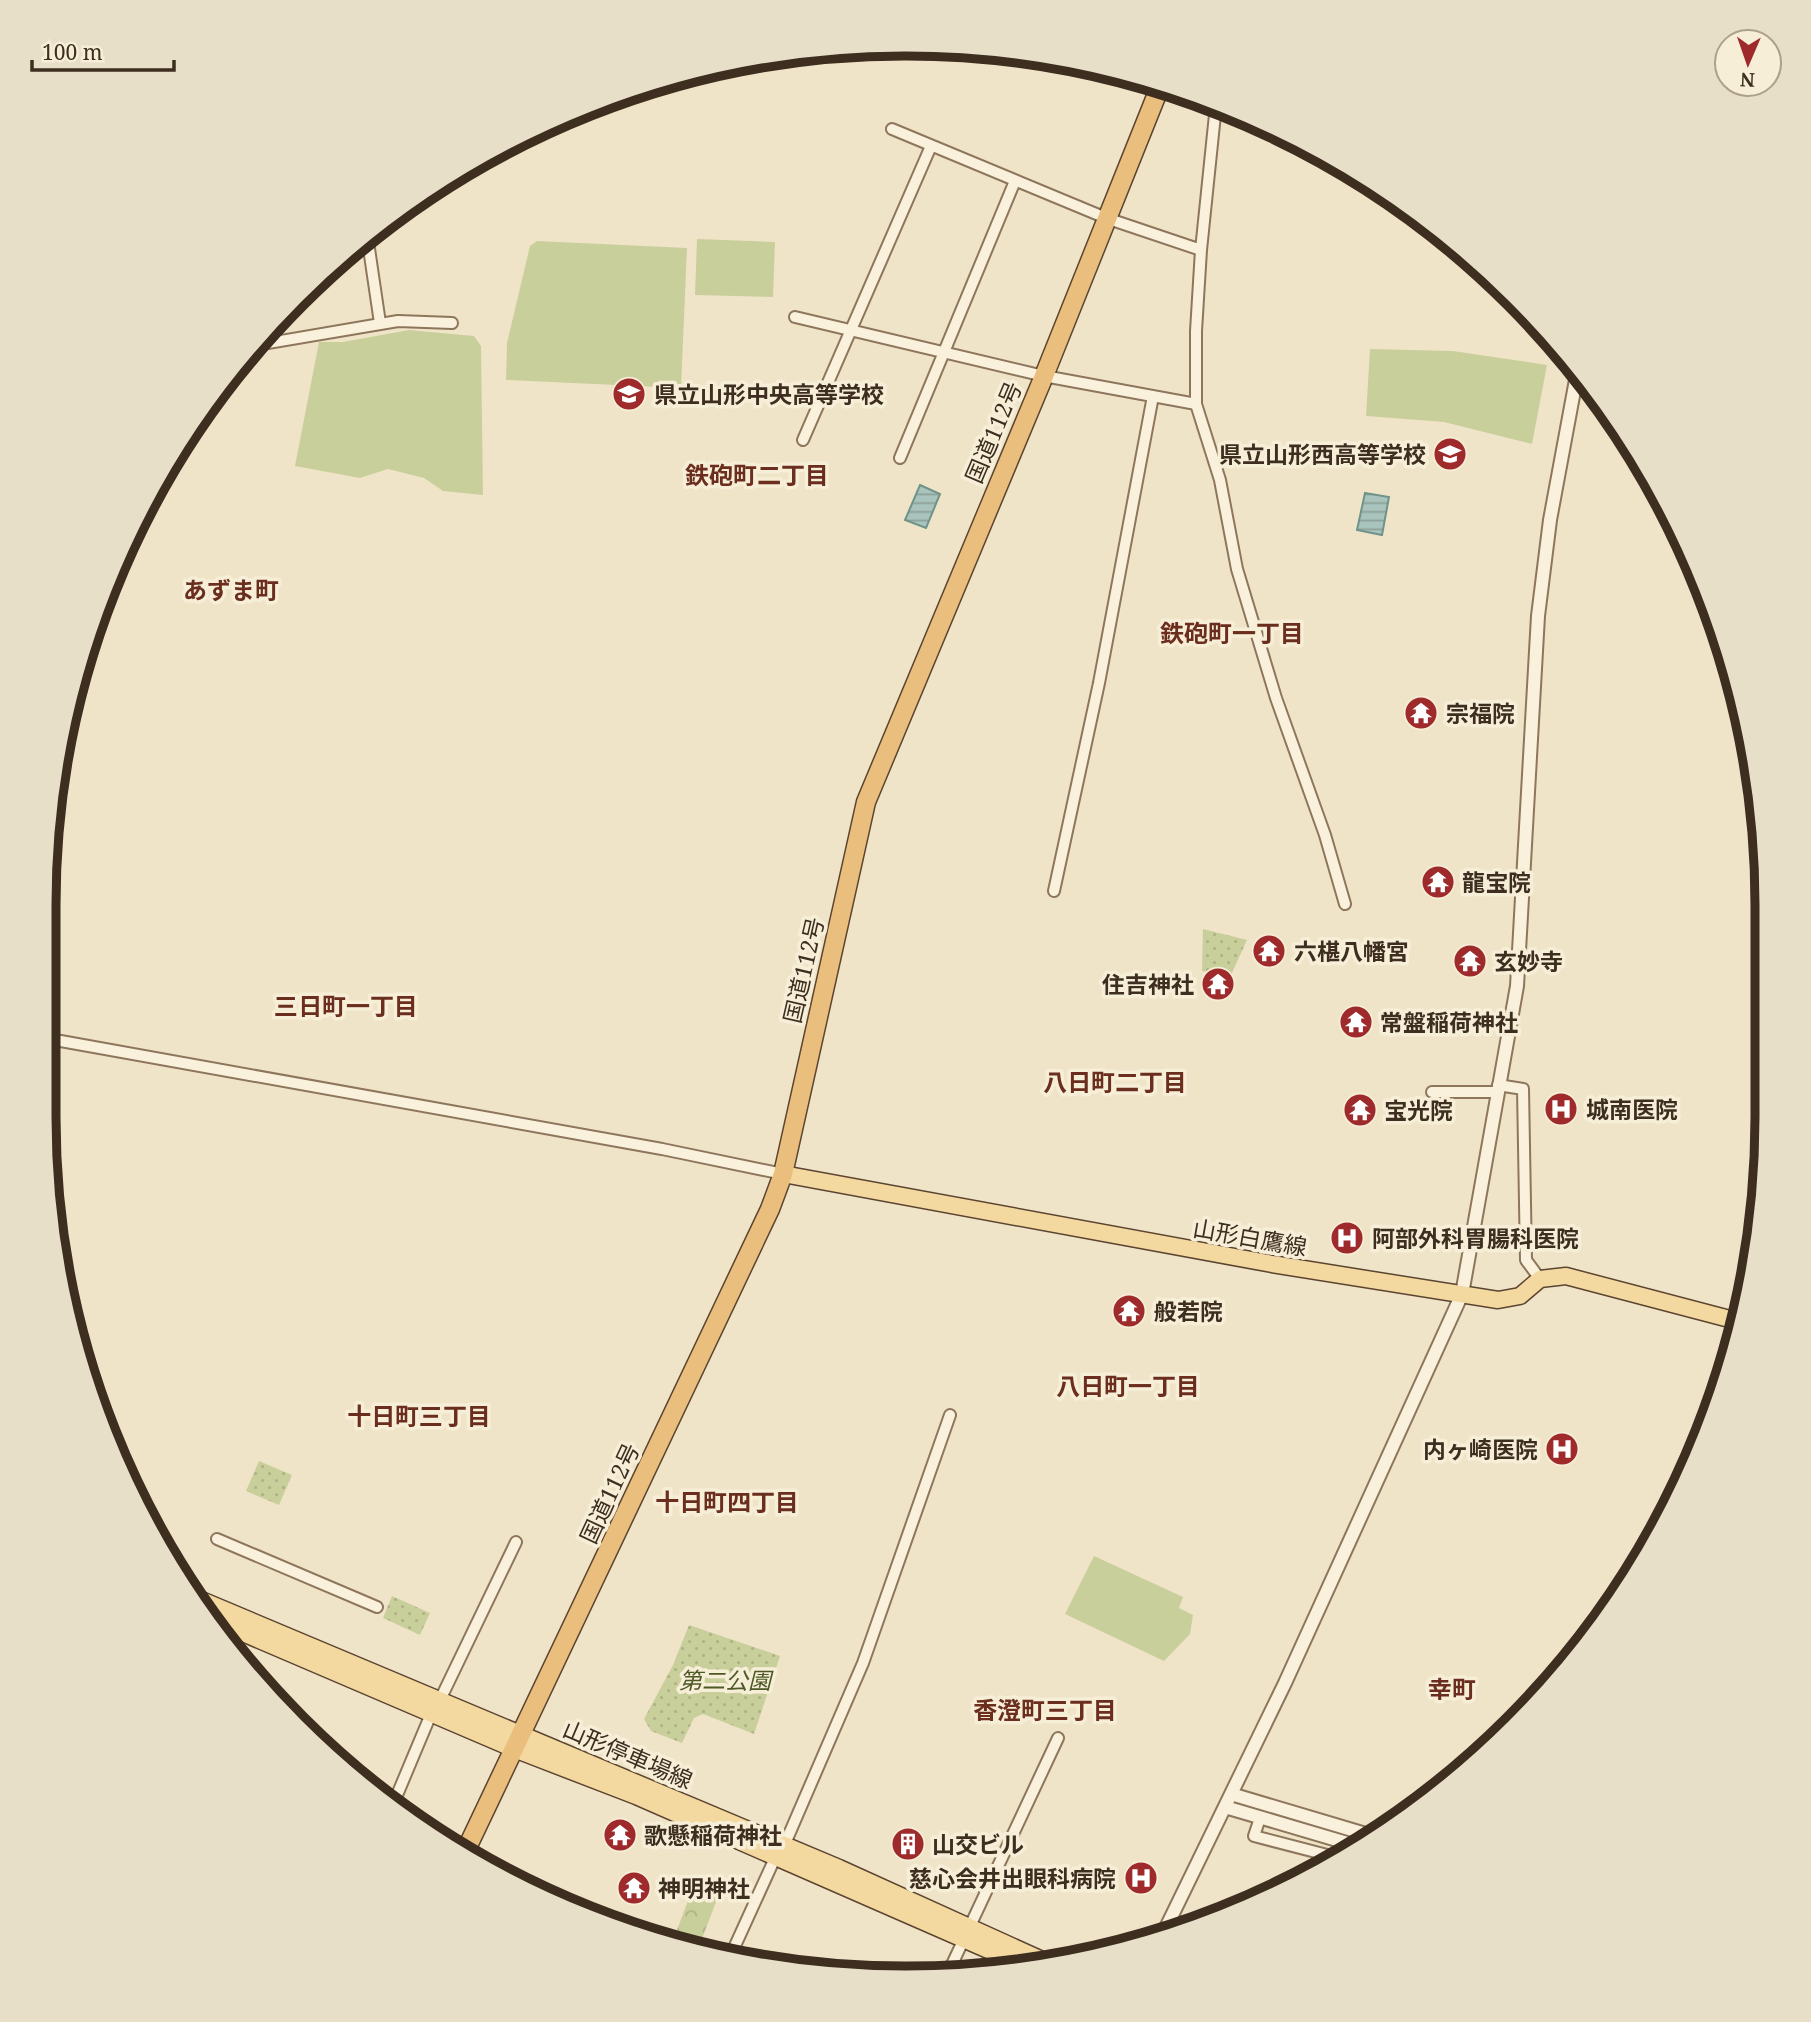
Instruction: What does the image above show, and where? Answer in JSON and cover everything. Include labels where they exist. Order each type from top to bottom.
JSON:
[{"type":"highway","name":"国道112号","points":[[469,1845],[770,1209],[783,1174],[866,802],[1044,376],[1157,95]]},
{"type":"main road","name":"山形白鷹線","points":[[783,1174],[1272,1265],[1498,1300],[1513,1299],[1539,1279]]},
{"type":"main road","points":[[1539,1279],[1566,1276],[1730,1319]]},
{"type":"main road","name":"山形停車場線","points":[[211,1605],[435,1708]]},
{"type":"main road","name":"山形停車場線","points":[[225,1625],[518,1741],[636,1796],[780,1852],[966,1933],[1032,1956]]},
{"type":"main road","name":"山形停車場線","points":[[966,1933],[1010,1960]]},
{"type":"street","points":[[1215,115],[1201,250],[1196,331],[1196,404],[1220,480],[1237,569],[1276,698],[1325,835],[1345,904]]},
{"type":"street","points":[[892,129],[1106,218],[1201,250]]},
{"type":"street","points":[[803,440],[931,146]]},
{"type":"street","points":[[900,458],[1015,181]]},
{"type":"street","points":[[369,248],[380,323]]},
{"type":"street","points":[[794,317],[1044,376],[1196,404]]},
{"type":"street","points":[[269,343],[398,321],[452,323]]},
{"type":"street","points":[[1168,1924],[1225,1807],[1462,1294],[1517,986],[1538,616],[1550,520],[1575,383]]},
{"type":"street","points":[[1054,891],[1099,683],[1153,396]]},
{"type":"street","points":[[56,1040],[662,1149],[783,1174]]},
{"type":"street","points":[[1432,1092],[1523,1089],[1526,1260],[1539,1279]]},
{"type":"street","points":[[735,1949],[863,1663],[950,1415]]},
{"type":"street","points":[[217,1539],[377,1607]]},
{"type":"street","points":[[397,1796],[435,1708],[516,1542]]},
{"type":"street","points":[[952,1964],[1058,1738]]},
{"type":"street","points":[[1231,1794],[1361,1833]]},
{"type":"street","points":[[1225,1807],[1345,1843]]},
{"type":"street","points":[[1260,1818],[1254,1836],[1325,1854]]},
{"type":"green space","points":[[697,239],[775,242],[773,297],[695,295]]},
{"type":"green space","points":[[537,241],[687,248],[681,388],[506,380],[507,343],[530,246]]},
{"type":"green space","points":[[409,330],[474,336],[481,346],[483,495],[443,491],[424,478],[388,469],[360,478],[295,466],[319,342],[343,342]]},
{"type":"green space","points":[[1370,349],[1453,351],[1547,365],[1532,444],[1444,422],[1366,416]]},
{"type":"green space","points":[[1203,929],[1247,940],[1231,975],[1202,971]]},
{"type":"green space","points":[[259,1461],[292,1475],[279,1505],[246,1491]]},
{"type":"green space","points":[[1094,1556],[1183,1597],[1179,1608],[1193,1615],[1190,1634],[1164,1661],[1065,1614]]},
{"type":"green space","points":[[392,1596],[430,1613],[420,1635],[383,1618]]},
{"type":"green space","name":"第二公園","points":[[689,1625],[780,1656],[754,1734],[703,1714],[694,1718],[682,1743],[651,1731],[644,1719],[673,1665]]},
{"type":"green space","points":[[698,1875],[723,1884],[701,1941],[675,1934]]},
{"type":"water","points":[[920,485],[940,494],[926,528],[905,520]]},
{"type":"water","points":[[1365,493],[1389,497],[1382,535],[1357,530]]},
{"type":"place","name":"県立山形中央高等学校","points":[[629,394]]},
{"type":"place","name":"県立山形西高等学校","points":[[1450,454]]},
{"type":"place","name":"宗福院","points":[[1421,713]]},
{"type":"place","name":"龍宝院","points":[[1438,882]]},
{"type":"place","name":"六椹八幡宮","points":[[1269,951]]},
{"type":"place","name":"玄妙寺","points":[[1470,961]]},
{"type":"place","name":"住吉神社","points":[[1218,984]]},
{"type":"place","name":"常盤稲荷神社","points":[[1356,1022]]},
{"type":"place","name":"城南医院","points":[[1561,1109]]},
{"type":"place","name":"宝光院","points":[[1360,1110]]},
{"type":"place","name":"阿部外科胃腸科医院","points":[[1347,1238]]},
{"type":"place","name":"般若院","points":[[1129,1311]]},
{"type":"place","name":"内ヶ崎医院","points":[[1562,1449]]},
{"type":"place","name":"歌懸稲荷神社","points":[[620,1835]]},
{"type":"place","name":"山交ビル","points":[[908,1844]]},
{"type":"place","name":"慈心会井出眼科病院","points":[[1141,1878]]},
{"type":"place","name":"神明神社","points":[[634,1888]]},
{"type":"district","name":"鉄砲町二丁目","points":[[757,474]]},
{"type":"district","name":"あずま町","points":[[231,589]]},
{"type":"district","name":"鉄砲町一丁目","points":[[1232,632]]},
{"type":"district","name":"三日町一丁目","points":[[346,1005]]},
{"type":"district","name":"八日町二丁目","points":[[1115,1081]]},
{"type":"district","name":"八日町一丁目","points":[[1128,1385]]},
{"type":"district","name":"十日町三丁目","points":[[419,1415]]},
{"type":"district","name":"十日町四丁目","points":[[727,1501]]},
{"type":"district","name":"幸町","points":[[1452,1688]]},
{"type":"district","name":"香澄町三丁目","points":[[1045,1709]]}]
